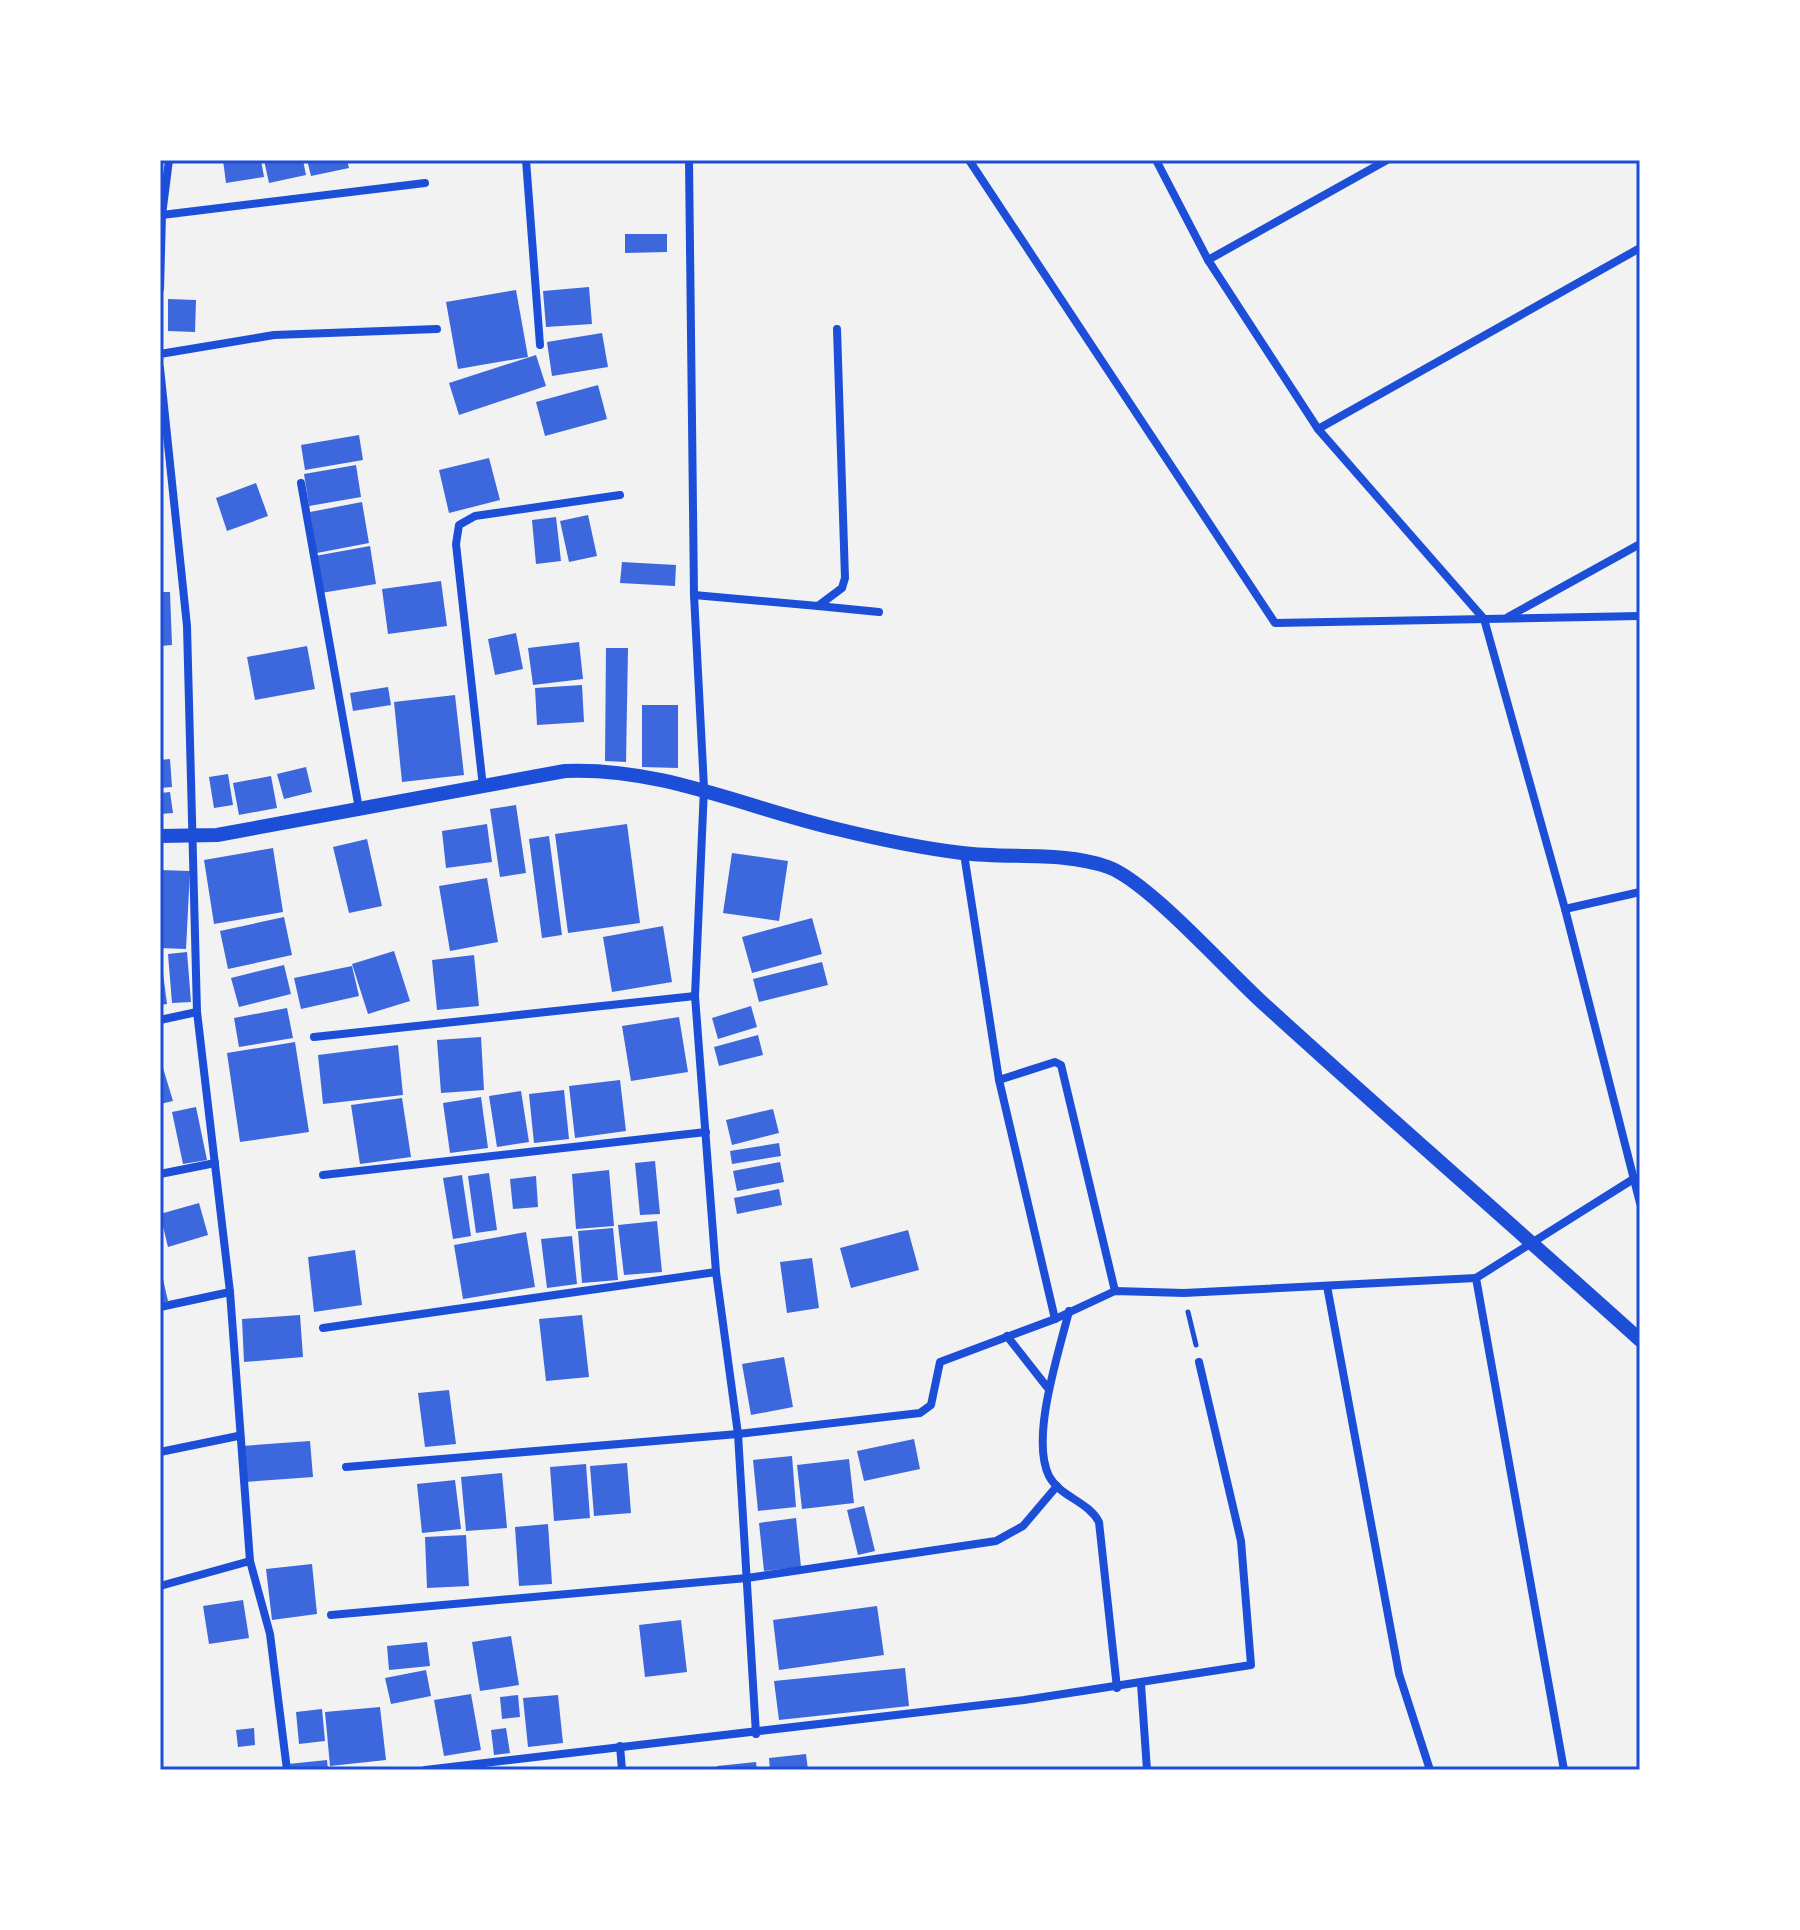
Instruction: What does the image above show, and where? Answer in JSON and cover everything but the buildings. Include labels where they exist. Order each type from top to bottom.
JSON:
[{"type":"street","points":[[160,289],[162,215],[169,160]]},
{"type":"street","points":[[526,160],[540,345]]},
{"type":"street","points":[[689,160],[694,595],[704,788],[695,996],[716,1272],[738,1434],[756,1734]]},
{"type":"street","points":[[969,160],[1275,623],[1640,616]]},
{"type":"street","points":[[1156,160],[1208,260],[1318,429],[1484,619],[1565,909],[1640,1203]]},
{"type":"street","points":[[1208,260],[1387,160]]},
{"type":"street","points":[[162,215],[425,183]]},
{"type":"street","points":[[1318,429],[1640,248]]},
{"type":"street","points":[[160,354],[274,335],[437,329]]},
{"type":"street","points":[[818,606],[842,588],[845,578],[837,329]]},
{"type":"street","points":[[160,368],[187,626],[197,1012],[230,1292],[238,1436],[250,1561],[270,1634],[287,1770]]},
{"type":"street","points":[[301,483],[359,809]]},
{"type":"street","points":[[483,787],[456,544],[459,525],[475,516],[620,495]]},
{"type":"street","points":[[1504,619],[1640,544]]},
{"type":"street","points":[[694,595],[879,612]]},
{"type":"street","points":[[160,836],[191,837],[565,771],[590,770],[620,771],[704,788],[836,829],[964,854],[1071,859],[1109,867],[1127,877],[1263,1004],[1640,1340]]},
{"type":"street","points":[[964,854],[999,1080],[1055,1319]]},
{"type":"street","points":[[1565,909],[1640,892]]},
{"type":"street","points":[[314,1037],[695,996]]},
{"type":"street","points":[[160,1020],[197,1012]]},
{"type":"street","points":[[999,1080],[1055,1062],[1061,1065],[1115,1291]]},
{"type":"street","points":[[323,1175],[706,1132]]},
{"type":"street","points":[[1627,1149],[1640,1146]]},
{"type":"street","points":[[160,1174],[215,1163]]},
{"type":"street","points":[[346,1467],[738,1434],[920,1413],[931,1405],[940,1362],[1055,1319],[1115,1291],[1184,1293],[1476,1278],[1635,1178]]},
{"type":"street","points":[[323,1328],[716,1272]]},
{"type":"street","points":[[1476,1278],[1564,1770]]},
{"type":"street","points":[[1327,1286],[1399,1674],[1430,1770]]},
{"type":"street","points":[[160,1307],[230,1292]]},
{"type":"street","points":[[1069,1311],[1054,1375],[1047,1387],[1045,1464],[1057,1486],[1089,1508],[1099,1522],[1117,1688]]},
{"type":"street","points":[[1007,1336],[1047,1387]]},
{"type":"street","points":[[425,1770],[620,1746],[756,1734],[1117,1688],[1251,1665],[1241,1541],[1199,1362]]},
{"type":"street","points":[[160,1452],[238,1436]]},
{"type":"street","points":[[331,1615],[747,1578],[996,1541],[1023,1526],[1057,1486]]},
{"type":"street","points":[[160,1586],[250,1561]]},
{"type":"street","points":[[1141,1684],[1147,1770]]},
{"type":"street","points":[[620,1746],[622,1770]]},
{"type":"path","points":[[1184,1293],[1199,1362]]}]
